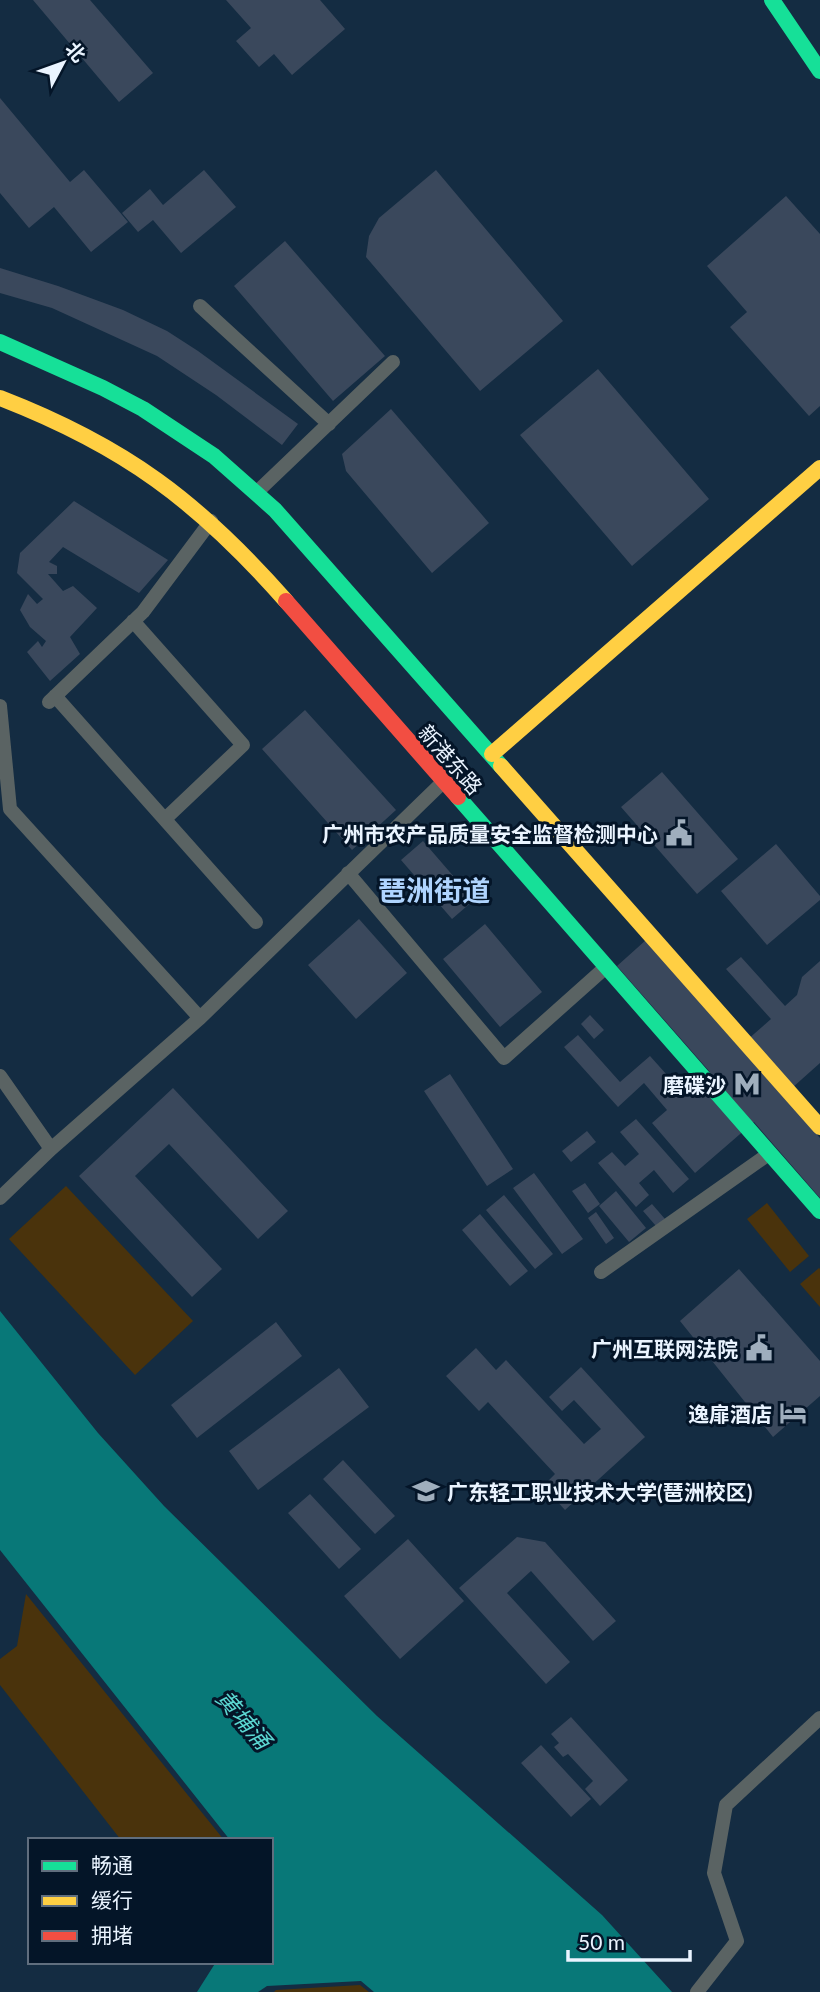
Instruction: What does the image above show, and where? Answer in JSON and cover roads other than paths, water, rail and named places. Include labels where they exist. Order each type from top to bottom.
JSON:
[{"type":"main road","points":[[775,6],[820,71]]},
{"type":"main road","name":"新港东路","points":[[0,342],[143,409],[214,456],[257,492],[311,549],[820,1127]]},
{"type":"main road","name":"新港东路","points":[[0,398],[72,427],[113,450],[154,475],[211,521],[263,575],[820,1211]]},
{"type":"main road","points":[[492,754],[820,468]]},
{"type":"street","points":[[200,306],[328,424]]},
{"type":"street","points":[[257,492],[393,362]]},
{"type":"street","points":[[211,521],[143,612],[51,699],[165,819],[256,922]]},
{"type":"street","points":[[133,621],[243,746],[165,819]]},
{"type":"street","points":[[0,706],[5,804],[200,1018]]},
{"type":"street","points":[[0,1198],[51,1149],[200,1018],[443,782]]},
{"type":"street","points":[[348,873],[504,1058],[606,967]]},
{"type":"street","points":[[0,1076],[51,1149]]},
{"type":"street","points":[[601,1272],[770,1153]]},
{"type":"street","points":[[697,1992],[737,1941],[714,1873],[726,1805],[820,1718]]},
{"type":"water","name":"黄埔涌","points":[[0,1311],[98,1433],[164,1506],[377,1716],[602,1915],[672,1992],[374,1992],[361,1981],[267,1986],[258,1992],[197,1992],[215,1964],[273,1964],[273,1838],[228,1838],[0,1550]]},
{"type":"place","name":"广州市农产品质量安全监督检测中心","points":[[679,833]]},
{"type":"place","name":"磨碟沙","points":[[747,1084]]},
{"type":"place","name":"广州互联网法院","points":[[759,1348]]},
{"type":"place","name":"逸扉酒店","points":[[793,1413]]},
{"type":"place","name":"广东轻工职业技术大学(琶洲校区)","points":[[426,1491]]},
{"type":"district","name":"琶洲街道","points":[[434,890]]}]
